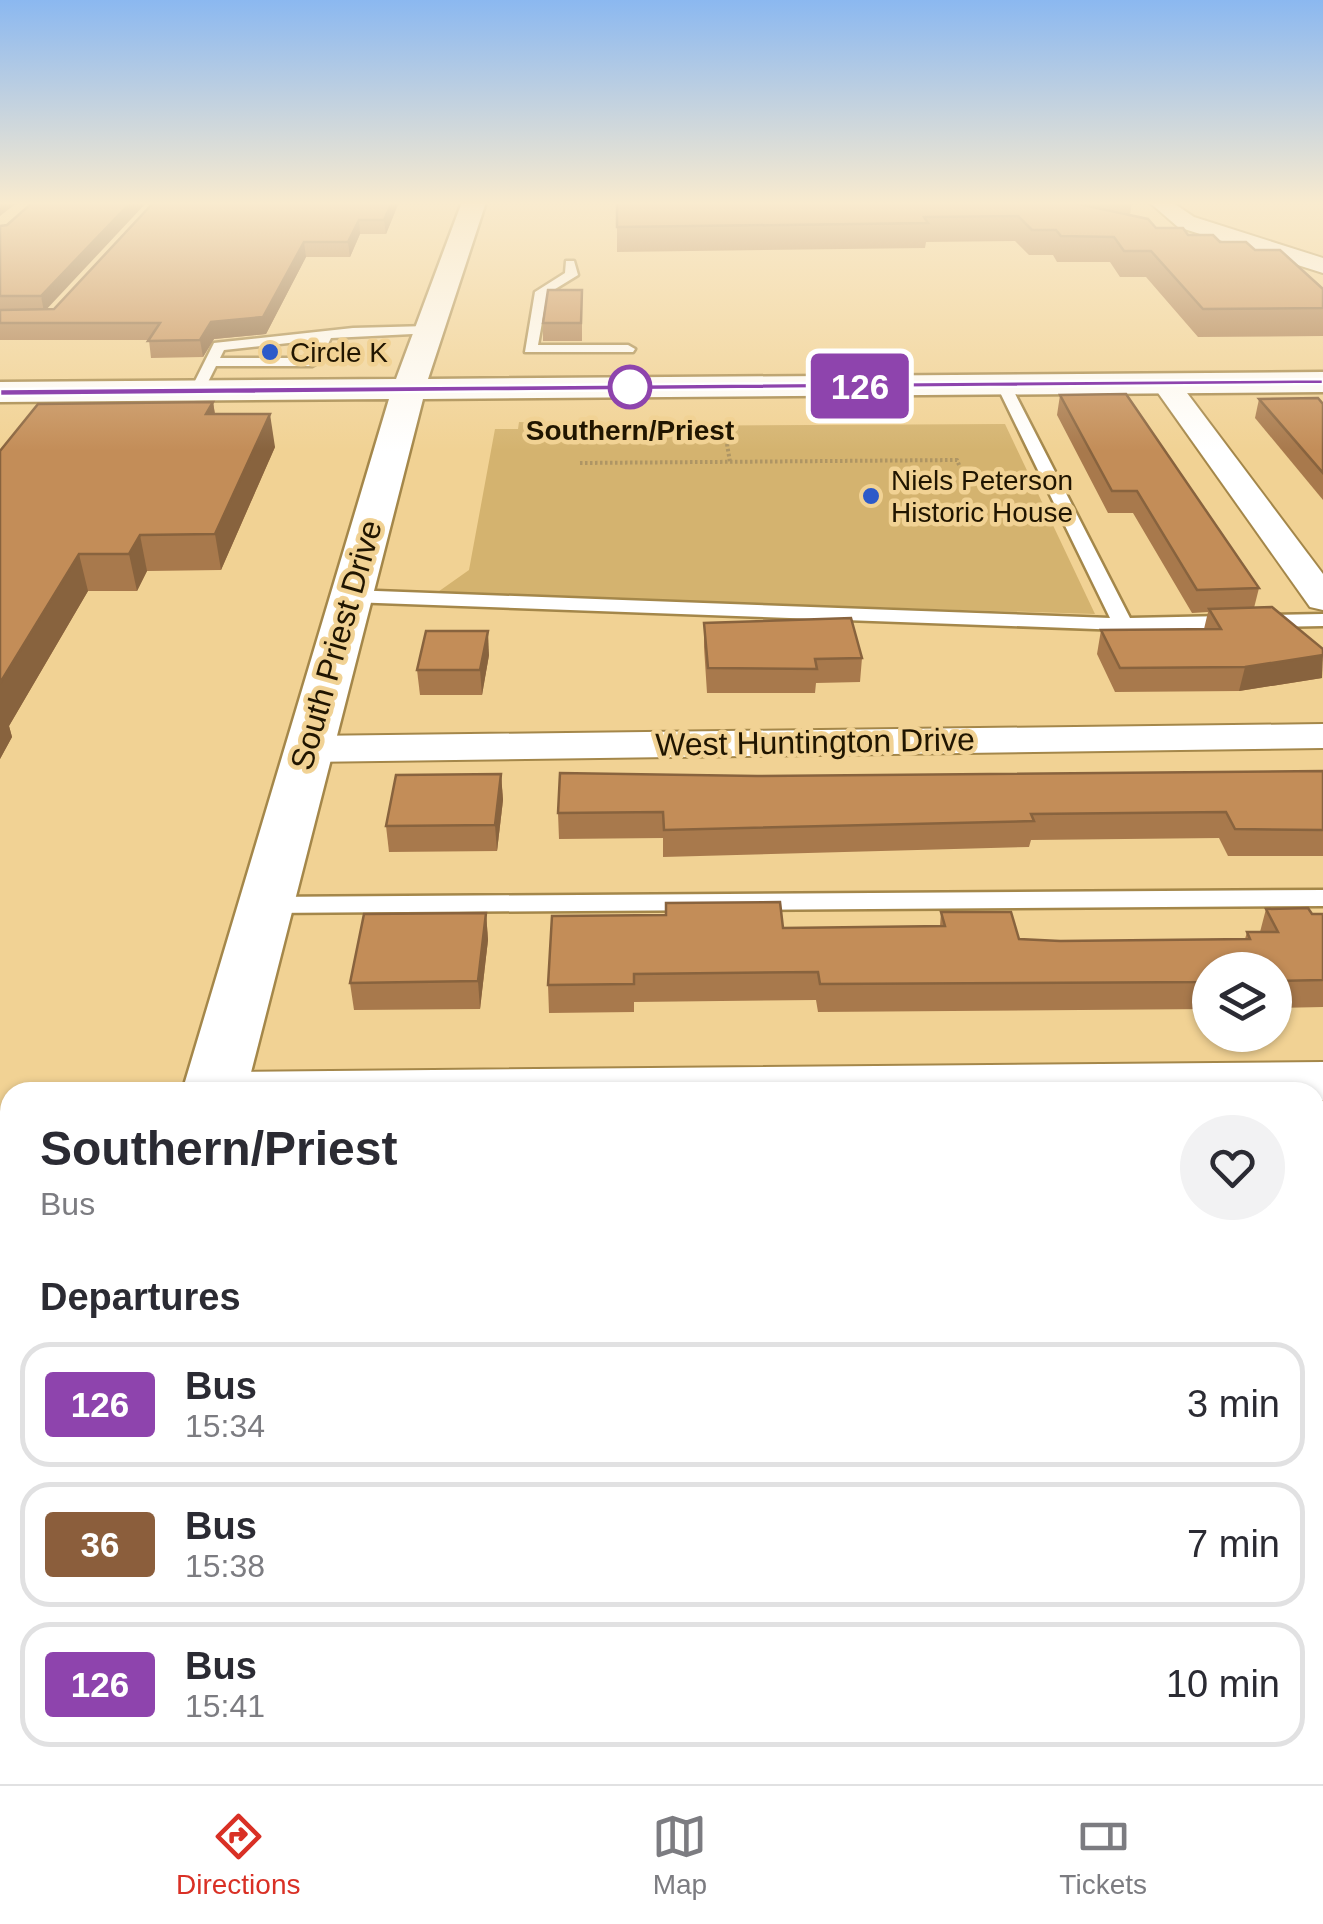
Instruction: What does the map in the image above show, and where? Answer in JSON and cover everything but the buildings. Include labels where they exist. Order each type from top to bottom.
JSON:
[{"type":"main road","name":"South Priest Drive","points":[[217,1082],[306,749],[409,389],[444,285]]},
{"type":"main road","points":[[0,392],[204,377],[409,389],[1323,382]]},
{"type":"street","points":[[1165,383],[1323,599]]},
{"type":"street","name":"West Huntington Drive","points":[[306,749],[1323,736]]},
{"type":"street","points":[[1222,1082],[1323,1081]]},
{"type":"lane","points":[[553,285],[540,292],[530,349],[628,349]]},
{"type":"lane","points":[[204,377],[219,346],[428,330]]},
{"type":"lane","points":[[204,377],[312,362],[325,336]]},
{"type":"lane","points":[[1002,384],[1123,624]]},
{"type":"lane","points":[[350,596],[1123,624],[1323,620]]},
{"type":"lane","points":[[264,905],[1323,898]]},
{"type":"path","points":[[694,418],[698,436]]},
{"type":"path","points":[[727,444],[730,462]]},
{"type":"path","points":[[700,453],[701,462]]},
{"type":"path","points":[[580,463],[957,460],[959,465]]},
{"type":"shaded area","points":[[519,422],[626,426],[1005,424],[1095,614],[435,594],[469,570],[495,429],[518,429]]},
{"type":"bus line","name":"126","points":[[0,392],[1323,382]]},
{"type":"place","name":"Circle K","points":[[270,352]]},
{"type":"place","name":"Southern/Priest","points":[[630,387]]},
{"type":"place","name":"Niels Peterson Historic House","points":[[871,496]]}]
